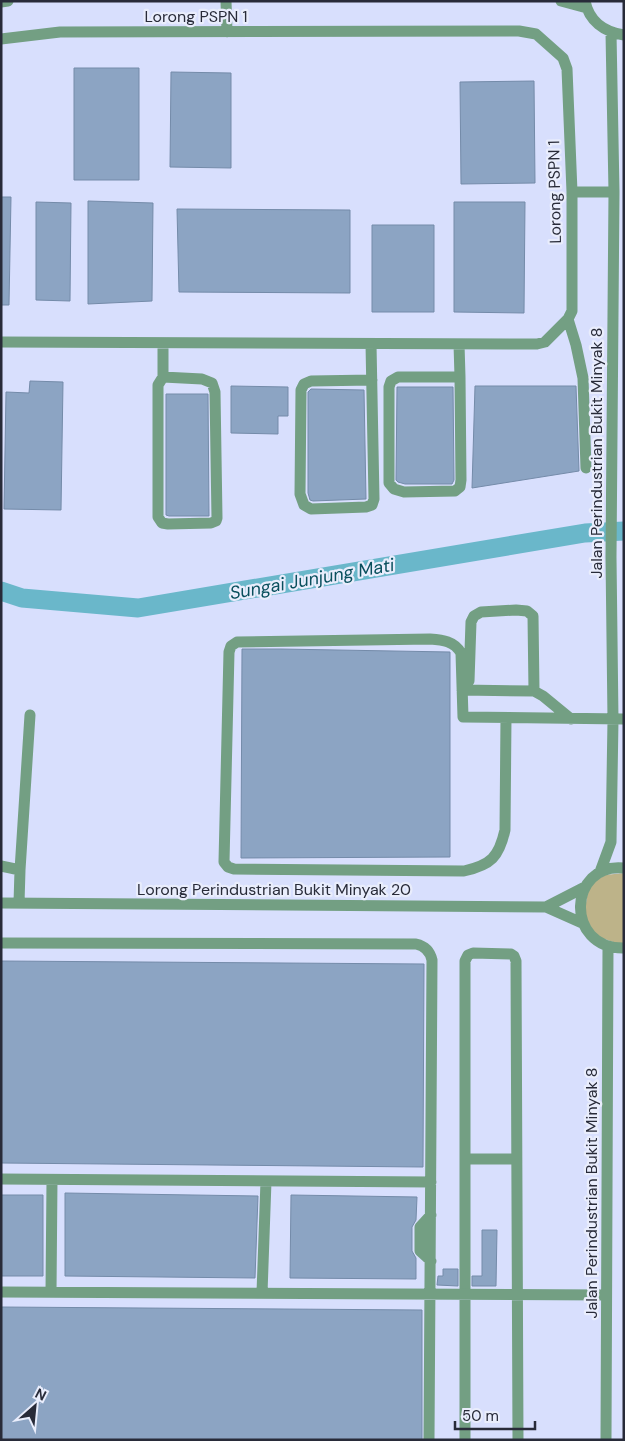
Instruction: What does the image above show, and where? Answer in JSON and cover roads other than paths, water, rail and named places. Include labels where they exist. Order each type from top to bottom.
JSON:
[{"type":"street","points":[[1,2],[8,1]]},
{"type":"street","points":[[226,1],[227,32]]},
{"type":"street","points":[[561,1],[586,5],[592,18],[601,27],[612,33],[624,35]]},
{"type":"street","name":"Lorong PSPN 1","points":[[1,38],[60,32],[519,31],[536,34],[563,58],[567,69],[572,192],[572,311],[568,319]]},
{"type":"street","name":"Jalan Perindustrian Bukit Minyak 8","points":[[600,872],[611,842],[619,719],[611,557],[614,192],[612,33]]},
{"type":"street","points":[[572,192],[614,192]]},
{"type":"street","points":[[1,342],[536,344],[545,342],[568,319],[576,346],[582,378],[586,468]]},
{"type":"street","points":[[163,343],[163,377],[158,385],[158,517],[162,523],[168,524],[211,523],[216,521],[217,518],[215,392],[212,383],[202,379],[163,377]]},
{"type":"street","points":[[371,344],[372,380],[374,499],[372,505],[366,507],[311,509],[304,505],[300,494],[301,390],[304,384],[311,381],[372,380]]},
{"type":"street","points":[[459,344],[460,377],[461,480],[460,488],[455,491],[404,492],[394,489],[389,483],[389,387],[391,381],[398,377],[460,377]]},
{"type":"street","points":[[534,692],[533,616],[527,611],[516,610],[481,612],[474,616],[471,622],[465,664],[466,690],[463,717],[619,719]]},
{"type":"street","points":[[465,664],[458,647],[447,641],[430,639],[237,642],[231,646],[229,652],[224,862],[228,867],[234,869],[464,871],[480,868],[493,859],[502,846],[505,830],[506,718]]},
{"type":"street","points":[[466,690],[534,692],[543,696],[571,719]]},
{"type":"street","points":[[20,903],[20,870],[30,715]]},
{"type":"street","points":[[1,866],[20,870]]},
{"type":"street","points":[[624,868],[600,872],[592,878],[585,887],[581,898],[580,911],[582,923],[588,933],[597,941],[608,946],[624,948]]},
{"type":"street","points":[[546,907],[585,887]]},
{"type":"street","name":"Lorong Perindustrian Bukit Minyak 20","points":[[1,903],[546,907]]},
{"type":"street","points":[[546,907],[582,923]]},
{"type":"street","points":[[1,943],[416,944],[427,949],[431,954],[432,960],[429,1440]]},
{"type":"street","name":"Jalan Perindustrian Bukit Minyak 8","points":[[606,1440],[608,946]]},
{"type":"street","points":[[465,1440],[466,958],[473,953],[508,953],[514,956],[516,961],[518,1440]]},
{"type":"street","points":[[465,1159],[516,1159]]},
{"type":"street","points":[[1,1179],[431,1182]]},
{"type":"street","points":[[51,1292],[52,1180]]},
{"type":"street","points":[[262,1293],[266,1181]]},
{"type":"street","points":[[1,1292],[606,1295]]},
{"type":"waterway","name":"Sungai Junjung Mati","points":[[1,591],[22,598],[138,608],[585,533],[624,531]]}]
